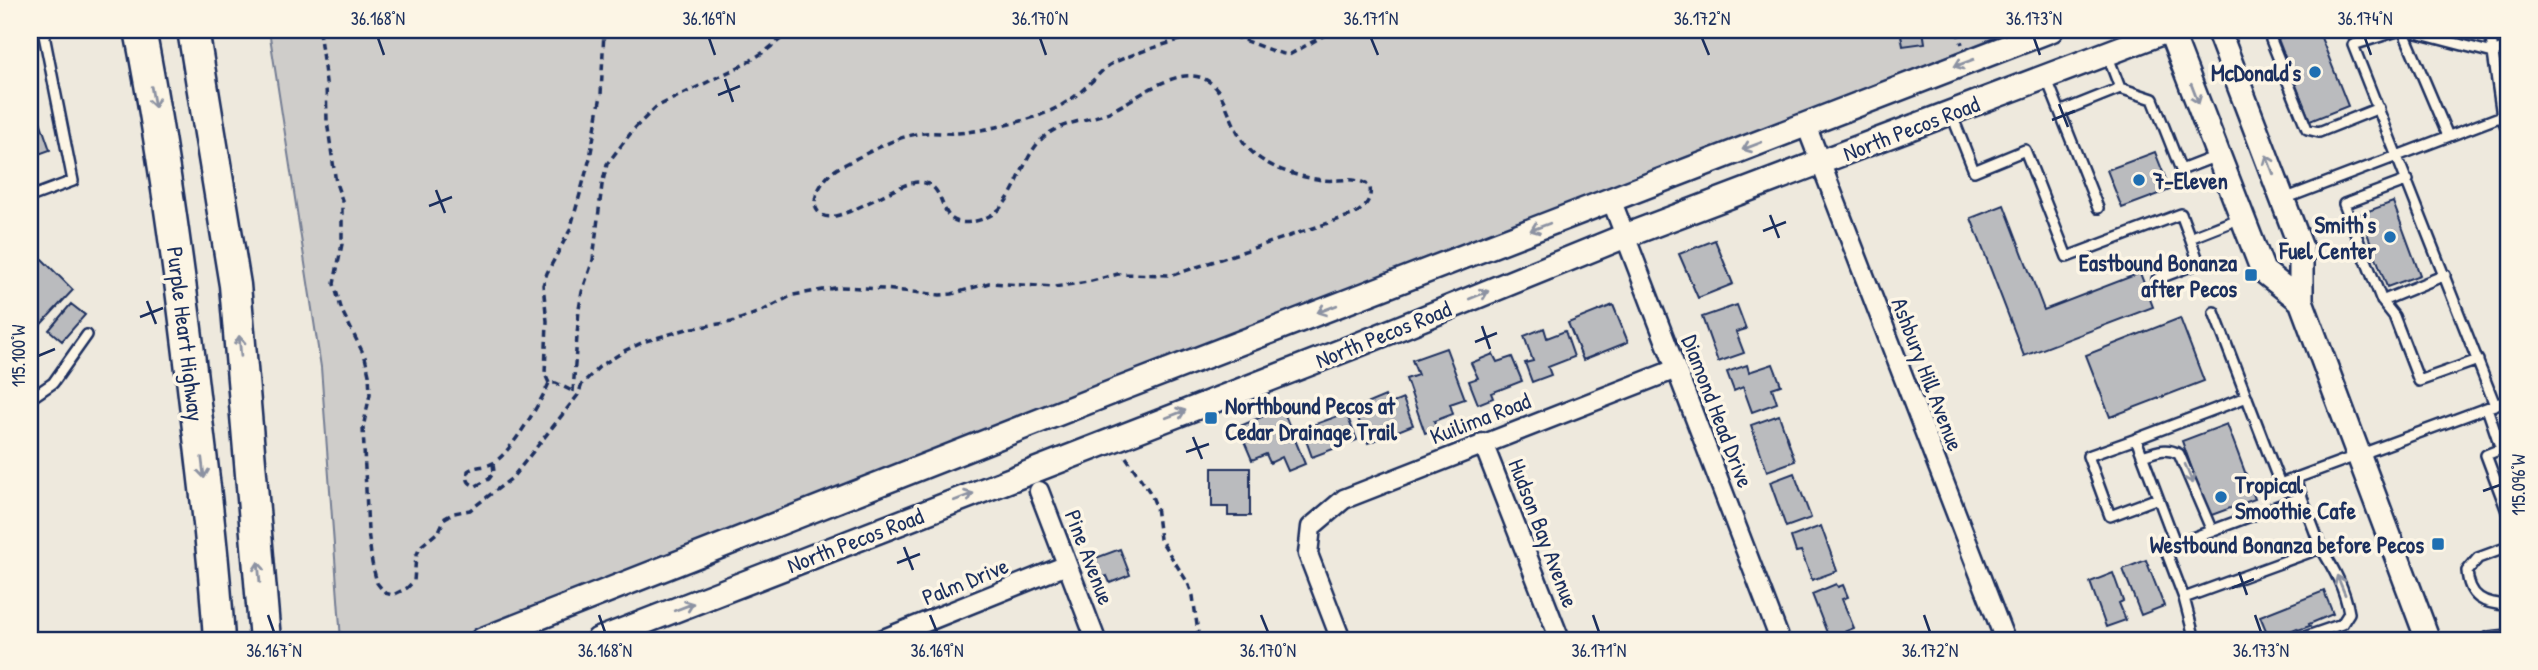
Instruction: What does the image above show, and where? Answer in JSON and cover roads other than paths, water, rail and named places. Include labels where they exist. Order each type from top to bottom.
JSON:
[{"type":"highway","name":"Purple Heart Highway","points":[[139,30],[153,96],[180,277],[209,517],[219,640]]},
{"type":"highway","points":[[193,30],[235,285],[265,640]]},
{"type":"main road","name":"North Pecos Road","points":[[482,640],[2050,30]]},
{"type":"main road","name":"North Pecos Road","points":[[598,640],[1360,344],[1625,236],[2170,30]]},
{"type":"main road","points":[[2170,30],[2263,271],[2301,301]]},
{"type":"main road","points":[[2218,30],[2301,248],[2301,301],[2425,639]]},
{"type":"street","name":"Ashbury Hill Avenue","points":[[1806,125],[2005,640]]},
{"type":"street","name":"Diamond Head Drive","points":[[1611,199],[1780,640]]},
{"type":"street","name":"Kuilima Road","points":[[1340,640],[1307,554],[1311,527],[1344,499],[1675,369]]},
{"type":"street","name":"Hudson Bay Avenue","points":[[1483,443],[1560,640]]},
{"type":"street","name":"Pine Avenue","points":[[1039,491],[1096,640]]},
{"type":"street","name":"Palm Drive","points":[[881,640],[921,633],[1068,565]]},
{"type":"lane","points":[[30,197],[73,181],[43,30]]},
{"type":"lane","points":[[2278,30],[2271,36],[2271,40],[2307,129],[2319,132],[2379,108]]},
{"type":"lane","points":[[2403,30],[2448,136]]},
{"type":"lane","points":[[2508,47],[2493,53],[2403,30],[2353,46],[2477,360],[2505,449],[2486,455],[2508,514]]},
{"type":"lane","points":[[2490,30],[2508,132]]},
{"type":"lane","points":[[2107,54],[2120,88]]},
{"type":"lane","points":[[2046,77],[2098,208]]},
{"type":"lane","points":[[2060,112],[2120,88],[2153,99],[2181,170],[2218,156]]},
{"type":"lane","points":[[1951,113],[1974,171],[2025,150],[2067,257],[2181,214],[2199,263],[2157,279]]},
{"type":"lane","points":[[2283,199],[2505,115]]},
{"type":"lane","points":[[2408,180],[2344,204],[2382,300],[2394,316],[2419,381],[2477,360]]},
{"type":"lane","points":[[2190,238],[2242,218]]},
{"type":"lane","points":[[2382,300],[2445,275]]},
{"type":"lane","points":[[2214,312],[2280,484],[2508,400]]},
{"type":"lane","points":[[30,398],[53,383],[87,335]]},
{"type":"lane","points":[[2158,498],[2110,516],[2088,456],[2247,397]]},
{"type":"lane","points":[[2136,439],[2176,545]]},
{"type":"lane","points":[[2143,456],[2162,449],[2171,449],[2179,454],[2212,531]]},
{"type":"lane","points":[[2295,479],[2321,548],[2347,599],[2349,613],[2342,624],[2296,640]]},
{"type":"lane","points":[[2195,640],[2184,598],[2165,548],[2302,497]]},
{"type":"lane","points":[[2508,547],[2478,558],[2467,571],[2468,581],[2477,597],[2488,604],[2508,604]]},
{"type":"lane","points":[[2184,598],[2321,548]]},
{"type":"lane","points":[[2483,640],[2508,635]]},
{"type":"place","name":"McDonald's","points":[[2315,72]]},
{"type":"place","name":"7-Eleven","points":[[2139,180]]},
{"type":"place","name":"Smith's Fuel Center","points":[[2390,237]]},
{"type":"place","name":"Eastbound Bonanza after Pecos","points":[[2251,275]]},
{"type":"place","name":"Northbound Pecos at Cedar Drainage Trail","points":[[1211,418]]},
{"type":"place","name":"Tropical Smoothie Cafe","points":[[2221,497]]},
{"type":"place","name":"Westbound Bonanza before Pecos","points":[[2438,544]]}]
